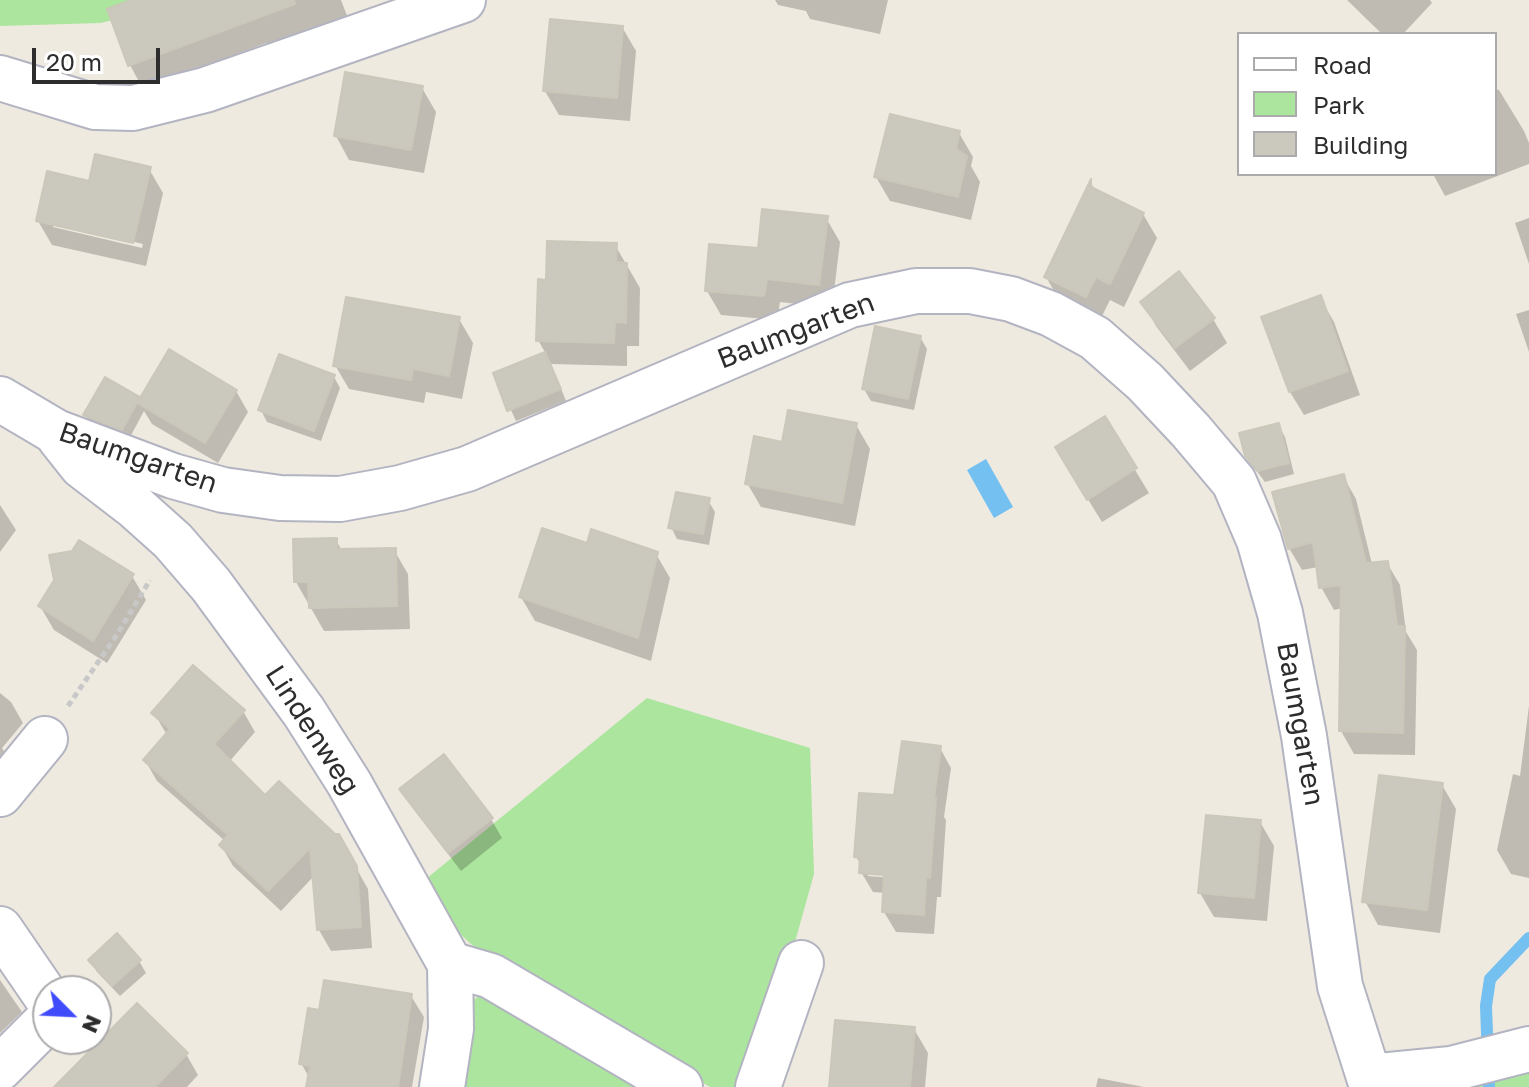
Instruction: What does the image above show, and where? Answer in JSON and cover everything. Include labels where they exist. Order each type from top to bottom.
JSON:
[{"type":"street","points":[[0,78],[95,107],[133,108],[205,90],[463,0]]},
{"type":"street","name":"Baumgarten","points":[[0,399],[56,432],[173,476],[223,490],[280,498],[340,499],[400,488],[467,469],[850,305],[916,291],[970,291],[1011,299],[1051,314],[1095,338],[1145,382],[1191,431],[1234,482],[1259,540],[1280,613],[1304,736],[1340,986],[1366,1082],[1451,1069],[1500,1056]]},
{"type":"street","name":"Lindenweg","points":[[56,432],[82,466],[173,541],[211,585],[304,712],[349,783],[450,964],[451,1029],[442,1087]]},
{"type":"street","points":[[0,794],[45,739]]},
{"type":"street","points":[[0,929],[32,976]]},
{"type":"street","points":[[758,1087],[801,963]]},
{"type":"street","points":[[450,964],[491,976],[680,1087]]},
{"type":"street","points":[[0,1068],[32,1036]]},
{"type":"path","points":[[45,739],[116,636],[173,541]]},
{"type":"green space","points":[[0,0],[185,0],[101,23],[0,26]]},
{"type":"green space","points":[[647,698],[810,748],[814,874],[795,942],[749,1077],[739,1087],[710,1087],[498,963],[447,922],[421,883]]},
{"type":"green space","points":[[480,995],[499,1003],[642,1087],[455,1087],[471,1002]]},
{"type":"green space","points":[[1529,1067],[1529,1087],[1464,1087]]},
{"type":"water","points":[[986,459],[1013,507],[994,518],[967,470]]},
{"type":"building","points":[[131,0],[294,0],[295,4],[128,66],[107,9]]},
{"type":"building","points":[[550,19],[623,26],[617,98],[543,91]]},
{"type":"building","points":[[345,72],[423,86],[411,150],[334,136]]},
{"type":"building","points":[[890,114],[960,131],[956,149],[967,156],[958,197],[874,177]]},
{"type":"building","points":[[95,154],[151,167],[133,243],[36,221],[47,171],[89,181]]},
{"type":"building","points":[[1091,179],[1091,187],[1144,213],[1110,284],[1096,277],[1086,297],[1044,277]]},
{"type":"building","points":[[762,209],[828,216],[819,285],[767,279],[764,296],[705,291],[709,244],[758,248]]},
{"type":"building","points":[[547,241],[617,243],[616,262],[627,263],[626,323],[615,322],[614,343],[536,341],[538,279],[546,280]]},
{"type":"building","points":[[1179,271],[1215,318],[1175,348],[1140,302]]},
{"type":"building","points":[[1321,295],[1348,371],[1289,392],[1261,317]]},
{"type":"building","points":[[346,297],[460,317],[449,376],[413,369],[411,380],[333,366]]},
{"type":"building","points":[[875,326],[921,336],[908,399],[862,389]]},
{"type":"building","points":[[169,349],[237,390],[205,443],[137,403]]},
{"type":"building","points":[[545,352],[561,389],[507,411],[493,373]]},
{"type":"building","points":[[279,354],[335,375],[314,431],[258,410]]},
{"type":"building","points":[[105,377],[140,397],[122,430],[83,415]]},
{"type":"building","points":[[788,410],[857,423],[842,503],[745,484],[754,436],[782,442]]},
{"type":"building","points":[[1105,416],[1137,468],[1087,500],[1055,447]]},
{"type":"building","points":[[1279,423],[1289,463],[1257,471],[1245,456],[1239,433]]},
{"type":"building","points":[[1344,474],[1366,563],[1388,561],[1397,626],[1405,626],[1403,733],[1339,731],[1341,585],[1319,588],[1313,542],[1288,549],[1272,492]]},
{"type":"building","points":[[676,492],[710,498],[703,534],[668,528]]},
{"type":"building","points":[[542,528],[587,543],[591,529],[658,552],[638,638],[519,597]]},
{"type":"building","points":[[337,538],[337,549],[396,548],[397,606],[309,608],[308,582],[294,582],[293,539]]},
{"type":"building","points":[[79,540],[134,574],[93,641],[38,606],[54,580],[49,555],[72,551]]},
{"type":"building","points":[[193,665],[245,710],[214,744],[265,795],[279,781],[335,834],[339,834],[357,866],[361,927],[317,930],[310,848],[268,891],[219,845],[228,835],[143,760],[170,729],[151,713]]},
{"type":"building","points":[[902,741],[941,746],[924,915],[882,912],[884,875],[859,873],[860,858],[854,857],[859,793],[894,795]]},
{"type":"building","points":[[444,754],[493,818],[448,853],[399,789]]},
{"type":"building","points":[[1379,775],[1443,783],[1427,910],[1362,902]]},
{"type":"building","points":[[1206,815],[1261,820],[1254,898],[1198,893]]},
{"type":"building","points":[[117,933],[141,960],[112,986],[112,975],[102,975],[88,960]]},
{"type":"building","points":[[324,980],[412,994],[398,1087],[306,1087],[310,1066],[299,1064],[308,1008],[319,1010]]},
{"type":"building","points":[[137,1003],[188,1053],[155,1087],[54,1087],[86,1055],[112,1055],[112,1028]]},
{"type":"building","points":[[835,1020],[915,1027],[910,1087],[829,1087]]},
{"type":"waterway","points":[[1489,1087],[1486,1006],[1490,979],[1529,938]]}]
